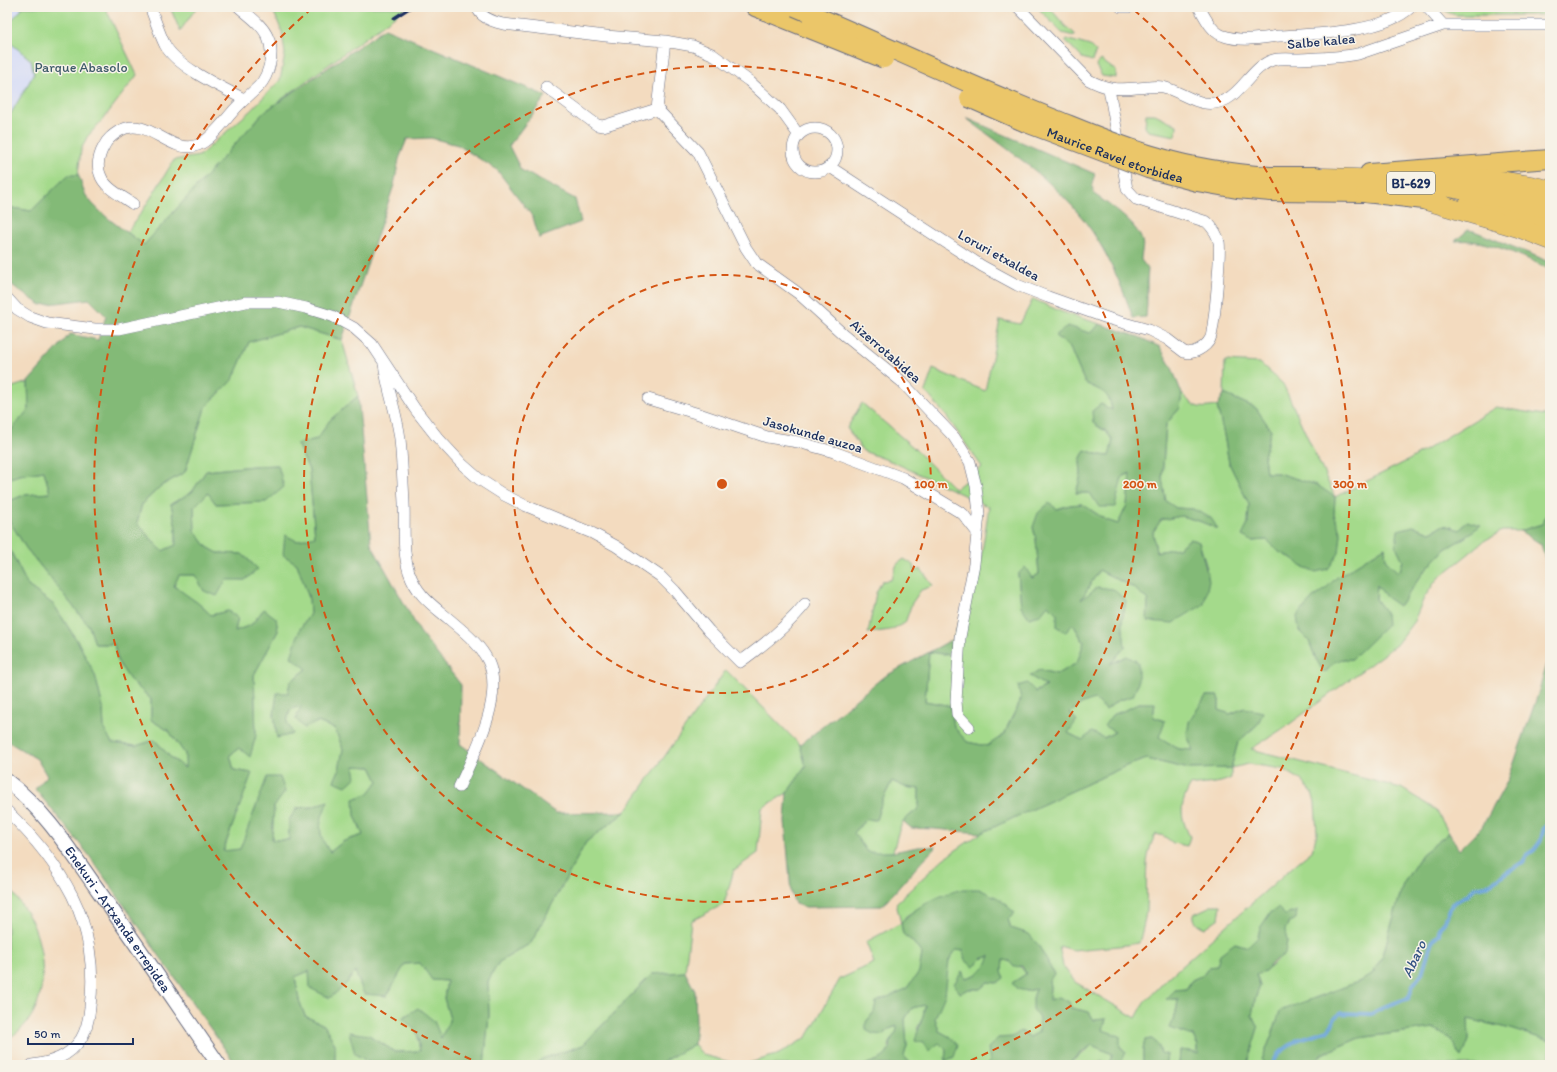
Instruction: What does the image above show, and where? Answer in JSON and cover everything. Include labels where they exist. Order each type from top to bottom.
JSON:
[{"type":"highway","points":[[1365,186],[1419,176],[1519,228],[1550,240]]},
{"type":"highway","name":"Maurice Ravel etorbidea","points":[[1302,177],[1365,186]]},
{"type":"highway","points":[[1424,200],[1527,184],[1550,190]]},
{"type":"highway","points":[[1457,195],[1499,197],[1550,209]]},
{"type":"main road","name":"Maurice Ravel etorbidea","points":[[755,7],[880,57],[1026,123],[1148,169],[1197,182],[1237,189],[1271,192],[1365,186]]},
{"type":"main road","name":"Maurice Ravel etorbidea","points":[[795,7],[972,86],[1120,144],[1159,157],[1209,169],[1245,174],[1302,177],[1366,174],[1550,159]]},
{"type":"main road","points":[[1365,186],[1424,200]]},
{"type":"main road","points":[[1457,195],[1479,207],[1529,218],[1550,225]]},
{"type":"street","points":[[150,7],[165,45],[175,57],[215,84],[244,99]]},
{"type":"street","points":[[134,204],[107,186],[100,175],[98,162],[100,152],[105,143],[113,135],[124,128],[135,126],[143,128],[164,140],[182,147],[198,145],[206,140],[259,85],[267,74],[270,63],[269,38],[260,26],[239,7]]},
{"type":"street","points":[[477,7],[478,11],[492,21],[503,24],[664,41],[693,46],[712,54],[749,81],[780,109],[798,134]]},
{"type":"street","points":[[1018,7],[1089,80],[1109,89]]},
{"type":"street","points":[[1121,7],[1130,7]]},
{"type":"street","points":[[1199,7],[1216,32],[1223,36],[1247,39],[1341,32],[1381,22],[1403,14],[1411,7]]},
{"type":"street","points":[[1427,7],[1443,25]]},
{"type":"street","name":"Salbe kalea","points":[[1109,89],[1163,87],[1177,92],[1190,100],[1204,103],[1215,103],[1227,99],[1261,66],[1273,60],[1345,57],[1443,25],[1550,25]]},
{"type":"street","points":[[546,87],[597,125],[603,126],[657,109],[664,41]]},
{"type":"street","name":"Loruri etxaldea","points":[[830,167],[982,266],[1017,285],[1110,319],[1149,330],[1167,339],[1184,352],[1194,352],[1210,339],[1214,325],[1219,242],[1214,229],[1207,222],[1136,199],[1127,189],[1109,89]]},
{"type":"street","name":"Aizerrotabidea","points":[[657,109],[698,152],[746,248],[756,263],[798,293],[843,334],[901,381],[954,437],[970,462],[976,486],[979,514],[974,564],[960,637],[956,701],[958,714],[969,727]]},
{"type":"street","points":[[810,128],[824,129],[829,132],[837,145],[835,161],[830,167],[824,170],[811,172],[799,166],[792,153],[794,140],[798,134],[810,128]]},
{"type":"street","points":[[7,298],[17,309],[30,317],[47,323],[95,329],[119,329],[246,302],[278,302],[306,308],[332,316],[354,328],[372,344],[415,409],[437,437],[463,465],[479,479],[504,495],[524,505],[592,533],[616,546],[660,576],[675,591],[709,631],[740,662],[800,611],[805,604]]},
{"type":"street","points":[[384,360],[387,386],[394,406],[400,439],[404,502],[404,541],[409,571],[416,587],[424,599],[471,639],[488,662],[491,674],[492,702],[480,739],[459,787]]},
{"type":"street","name":"Jasokunde auzoa","points":[[648,399],[700,414],[767,437],[798,442],[834,452],[903,478],[963,514],[977,532]]},
{"type":"street","name":"Enekuri - Artxanda errepidea","points":[[7,781],[18,789],[56,832],[124,927],[218,1065]]},
{"type":"street","points":[[7,811],[22,825],[50,860],[72,894],[84,924],[91,956],[92,993],[88,1022],[81,1039],[70,1051],[52,1062],[32,1065]]},
{"type":"shaded area","points":[[7,7],[23,8],[7,25]]},
{"type":"shaded area","points":[[7,40],[31,60],[34,74],[7,120]]},
{"type":"green space","name":"Parque Abasolo","points":[[21,7],[105,7],[137,75],[104,118],[87,137],[81,150],[78,175],[68,176],[31,211],[7,207],[7,120],[34,74],[31,60],[7,40],[7,25],[22,9]]},
{"type":"green space","points":[[170,7],[197,7],[180,31]]},
{"type":"green space","points":[[275,7],[407,7],[263,113],[144,245],[127,232],[174,160],[199,156],[250,111],[280,80],[285,54],[282,32],[273,10]]},
{"type":"green space","points":[[1037,7],[1049,7],[1065,26],[1075,34],[1074,36],[1062,33]]},
{"type":"green space","points":[[1439,7],[1550,7],[1550,15],[1456,15]]},
{"type":"green space","points":[[385,28],[546,96],[509,146],[521,170],[575,199],[581,222],[539,238],[533,217],[497,170],[458,145],[431,138],[407,139],[399,159],[394,185],[342,340],[299,327],[249,342],[233,379],[205,408],[185,472],[161,486],[142,504],[137,523],[162,551],[176,545],[176,528],[171,504],[192,492],[206,471],[278,465],[284,487],[266,502],[216,504],[208,493],[194,507],[195,531],[207,547],[218,553],[242,554],[258,569],[245,580],[226,580],[217,596],[204,591],[195,575],[179,575],[174,586],[198,603],[211,615],[228,611],[238,618],[235,631],[251,625],[264,609],[276,618],[278,631],[254,675],[256,735],[250,757],[239,748],[230,755],[234,770],[252,773],[223,851],[240,849],[267,777],[280,777],[285,792],[274,807],[272,840],[289,840],[289,820],[297,808],[312,807],[328,801],[320,827],[323,839],[330,852],[344,841],[363,835],[355,815],[354,799],[369,793],[378,781],[371,767],[354,766],[356,777],[346,786],[334,781],[339,770],[343,749],[335,729],[318,722],[304,728],[296,719],[301,706],[290,710],[287,722],[293,734],[277,738],[274,714],[277,693],[288,693],[290,682],[307,669],[291,657],[300,629],[310,614],[309,598],[297,564],[283,555],[285,535],[297,541],[315,536],[309,470],[297,444],[317,439],[330,420],[358,396],[371,544],[420,632],[461,685],[460,744],[556,813],[625,812],[586,842],[531,943],[499,962],[488,981],[489,1016],[484,1065],[374,1065],[355,1054],[349,1032],[369,1035],[395,1052],[420,1051],[417,1032],[402,1018],[418,1008],[434,1021],[441,1038],[450,1019],[444,998],[447,981],[432,980],[420,963],[405,964],[387,996],[364,994],[355,972],[345,985],[330,998],[310,988],[309,971],[295,977],[299,1000],[305,1016],[324,1025],[335,1044],[335,1065],[236,1065],[88,854],[35,789],[47,776],[37,759],[7,741],[7,544],[28,586],[54,605],[79,644],[95,675],[103,708],[104,729],[112,743],[136,746],[155,740],[170,757],[185,768],[185,754],[169,731],[151,720],[151,699],[130,680],[118,662],[114,644],[95,644],[89,626],[26,548],[9,520],[7,502],[24,495],[50,493],[44,471],[19,475],[7,479],[7,435],[29,409],[28,382],[70,334],[98,340],[106,316],[89,299],[41,305],[7,281],[7,207],[31,211],[68,175],[78,175],[85,194],[93,204],[107,217],[144,245],[263,113]]},
{"type":"green space","points":[[1066,39],[1090,46],[1096,52],[1092,61],[1082,58],[1065,40]]},
{"type":"green space","points":[[1101,60],[1116,71],[1116,78],[1102,76],[1096,66]]},
{"type":"green space","points":[[1146,114],[1155,114],[1177,125],[1176,136],[1148,131],[1145,127]]},
{"type":"green space","points":[[966,118],[1095,174],[1092,183],[1094,194],[1129,221],[1135,228],[1143,243],[1141,260],[1148,269],[1146,317],[1133,318],[1118,279],[1106,255],[1092,231],[1071,205],[1058,191],[1028,165]]},
{"type":"green space","points":[[1468,230],[1474,231],[1538,257],[1550,263],[1550,270],[1533,261],[1501,248],[1480,242],[1455,241]]},
{"type":"green space","points":[[1033,299],[1062,312],[1100,324],[1090,333],[1069,346],[1085,383],[1104,392],[1110,399],[1112,411],[1101,404],[1093,423],[1106,432],[1113,440],[1110,456],[1100,455],[1085,450],[1080,460],[1081,475],[1076,493],[1090,493],[1131,473],[1127,505],[1118,524],[1106,520],[1082,504],[1070,505],[1057,509],[1033,527],[1036,539],[1039,574],[1032,578],[1018,574],[1021,606],[1048,605],[1057,614],[1073,624],[1084,643],[1077,663],[1057,674],[1039,670],[1030,676],[1046,686],[1021,699],[1005,735],[987,746],[967,742],[954,727],[951,706],[925,701],[929,652],[951,655],[953,639],[979,570],[989,507],[893,462],[863,451],[847,428],[862,403],[914,448],[955,489],[982,467],[947,417],[925,391],[933,369],[985,391],[1000,320],[1020,324]]},
{"type":"green space","points":[[1100,324],[1139,337],[1160,347],[1172,368],[1182,394],[1180,408],[1166,424],[1162,479],[1166,501],[1176,508],[1193,509],[1211,518],[1218,529],[1199,521],[1181,516],[1161,520],[1153,532],[1156,552],[1178,548],[1190,539],[1199,542],[1209,580],[1204,604],[1173,623],[1147,621],[1148,600],[1134,588],[1099,570],[1081,600],[1097,587],[1113,589],[1126,601],[1122,621],[1125,647],[1110,664],[1127,656],[1138,662],[1138,684],[1133,696],[1117,701],[1106,710],[1094,699],[1081,704],[1070,713],[1077,720],[1068,733],[1082,740],[1092,732],[1104,738],[1115,732],[1104,726],[1112,715],[1139,703],[1155,703],[1153,717],[1165,721],[1159,737],[1179,749],[1193,750],[1187,735],[1189,722],[1206,696],[1219,696],[1219,710],[1230,714],[1245,708],[1263,712],[1258,724],[1238,742],[1231,768],[1189,769],[1147,759],[1126,766],[981,833],[911,828],[903,821],[919,808],[919,789],[905,787],[892,781],[882,801],[876,820],[866,819],[854,833],[867,852],[893,852],[918,847],[936,847],[882,906],[805,907],[795,904],[791,893],[785,821],[787,793],[806,766],[800,745],[882,678],[929,652],[925,701],[951,706],[954,727],[967,742],[987,746],[1005,734],[1021,699],[1018,686],[1027,683],[1036,692],[1046,686],[1030,676],[1039,670],[1057,674],[1077,663],[1084,642],[1073,624],[1066,632],[1057,627],[1057,614],[1048,605],[1040,615],[1029,618],[1021,606],[1018,574],[1025,567],[1032,578],[1039,574],[1036,539],[1033,527],[1038,513],[1049,503],[1057,509],[1070,505],[1082,504],[1106,520],[1118,524],[1127,505],[1130,473],[1122,477],[1115,507],[1099,507],[1090,493],[1076,493],[1081,475],[1080,460],[1085,450],[1100,455],[1109,456],[1113,440],[1106,431],[1093,423],[1092,411],[1101,404],[1112,410],[1109,399],[1103,392],[1085,383],[1069,346],[1055,336],[1068,326],[1090,333]]},
{"type":"green space","points":[[299,327],[342,340],[358,396],[330,420],[317,439],[297,444],[309,470],[315,537],[297,541],[297,564],[309,598],[310,614],[300,629],[307,669],[290,682],[288,693],[274,714],[277,738],[287,722],[290,709],[301,706],[318,722],[335,729],[343,749],[339,770],[334,782],[354,766],[371,767],[378,781],[355,815],[363,835],[344,841],[330,852],[321,840],[320,820],[327,802],[312,807],[297,808],[289,820],[289,840],[272,840],[274,807],[240,849],[223,852],[251,773],[234,770],[230,755],[239,748],[250,756],[256,735],[254,675],[278,631],[264,609],[251,625],[235,631],[238,618],[228,611],[211,615],[198,603],[173,587],[179,575],[196,575],[204,591],[226,579],[245,580],[258,569],[242,554],[218,553],[207,547],[195,531],[194,507],[208,493],[216,504],[266,502],[278,465],[206,471],[192,492],[171,504],[176,528],[176,545],[162,551],[137,523],[142,504],[161,486],[185,472],[205,408],[233,379],[249,342]]},
{"type":"green space","points":[[1225,361],[1260,363],[1283,384],[1335,497],[1278,473],[1266,473],[1264,456],[1271,430],[1256,408],[1224,394]]},
{"type":"green space","points":[[28,382],[29,409],[7,435],[7,389]]},
{"type":"green space","points":[[1182,394],[1194,405],[1200,407],[1217,406],[1229,463],[1249,504],[1248,524],[1252,541],[1267,540],[1279,552],[1294,559],[1301,566],[1341,534],[1334,514],[1335,497],[1409,460],[1496,407],[1550,416],[1550,509],[1542,524],[1520,531],[1502,531],[1484,541],[1437,579],[1424,598],[1414,621],[1396,645],[1287,726],[1251,749],[1401,788],[1436,810],[1449,833],[1422,854],[1403,884],[1383,955],[1373,973],[1363,980],[1280,1011],[1262,1060],[1265,1065],[1246,1065],[1258,1028],[1252,1015],[1255,999],[1260,986],[1256,974],[1265,971],[1285,954],[1287,941],[1284,930],[1289,922],[1260,928],[1258,937],[1248,947],[1235,943],[1217,966],[1209,967],[1203,975],[1192,980],[1186,989],[1175,990],[1166,999],[1178,999],[1177,1008],[1173,1019],[1180,1032],[1193,1036],[1198,1046],[1198,1054],[1180,1050],[1179,1065],[1165,1065],[1167,1056],[1161,1053],[1158,1044],[1151,1039],[1145,1040],[1143,1065],[1120,1065],[1126,1052],[1103,1030],[1106,1019],[1094,1020],[1089,1012],[1071,1008],[1049,1000],[1049,980],[1054,974],[1029,934],[1011,928],[1008,919],[1015,913],[929,902],[906,916],[901,923],[896,903],[943,859],[981,833],[1126,766],[1147,759],[1189,769],[1231,768],[1238,742],[1258,724],[1245,708],[1230,714],[1219,710],[1219,696],[1206,696],[1189,722],[1193,750],[1179,749],[1159,737],[1153,717],[1155,704],[1139,703],[1113,715],[1115,732],[1103,738],[1082,740],[1068,733],[1069,713],[1081,704],[1094,698],[1106,710],[1117,701],[1133,696],[1109,665],[1125,647],[1122,620],[1126,601],[1080,601],[1099,570],[1134,588],[1148,600],[1148,621],[1207,568],[1199,542],[1190,539],[1178,548],[1156,552],[1153,532],[1161,520],[1181,516],[1217,528],[1193,509],[1176,508],[1166,502],[1162,479],[1166,424],[1180,408]],"holes":[[[1444,525],[1460,530],[1480,525],[1464,538],[1445,549],[1423,573],[1399,606],[1377,584],[1376,599],[1386,613],[1352,659],[1335,661],[1325,673],[1316,659],[1309,641],[1312,599],[1322,592],[1336,578],[1385,547],[1386,561],[1399,574],[1403,560],[1396,546],[1413,526],[1430,532]],[[1249,764],[1283,769],[1301,780],[1312,792],[1315,803],[1317,833],[1312,851],[1168,978],[1144,1003],[1136,1018],[1075,982],[1063,966],[1059,946],[1073,950],[1139,943],[1146,910],[1147,862],[1156,834],[1164,836],[1173,843],[1187,846],[1190,837],[1184,823],[1182,812],[1186,793],[1190,786],[1216,783],[1226,780],[1231,778],[1231,768]]]},
{"type":"green space","points":[[1224,394],[1256,408],[1271,430],[1264,456],[1266,473],[1278,473],[1317,485],[1335,497],[1334,514],[1341,534],[1339,553],[1328,569],[1316,572],[1301,566],[1294,559],[1279,552],[1267,540],[1252,541],[1242,536],[1248,524],[1249,504],[1229,463],[1217,406]]},
{"type":"green space","points":[[44,471],[50,493],[24,495],[7,502],[7,479],[19,475]]},
{"type":"green space","points":[[7,508],[9,520],[26,548],[89,626],[95,644],[114,644],[118,662],[130,680],[151,699],[151,720],[169,731],[185,754],[186,768],[170,757],[155,740],[136,746],[112,743],[104,729],[103,708],[95,675],[79,644],[54,605],[28,586],[7,544]]},
{"type":"green space","points":[[1550,509],[1550,577],[1541,544],[1520,531],[1542,524]]},
{"type":"green space","points":[[1467,521],[1481,525],[1464,538],[1445,549],[1423,573],[1399,606],[1386,597],[1377,585],[1376,599],[1386,613],[1387,625],[1352,659],[1336,661],[1324,673],[1316,659],[1309,641],[1299,631],[1297,616],[1312,599],[1322,592],[1336,578],[1385,547],[1386,561],[1399,573],[1403,561],[1396,546],[1398,530],[1413,526],[1430,532],[1444,525],[1460,530]]},
{"type":"green space","points":[[904,559],[914,565],[915,571],[921,569],[933,586],[921,590],[912,603],[905,623],[890,630],[868,633],[876,593],[882,581],[891,580],[897,564]]},
{"type":"green space","points":[[953,639],[950,655],[929,652]]},
{"type":"green space","points":[[1550,654],[1550,1041],[1511,1029],[1468,1019],[1469,1040],[1462,1058],[1451,1040],[1433,1028],[1359,1038],[1322,1054],[1313,1065],[1265,1065],[1262,1060],[1280,1011],[1363,980],[1373,973],[1383,955],[1403,884],[1422,854],[1449,833],[1459,850],[1482,827],[1508,780],[1537,697]]},
{"type":"green space","points":[[726,670],[800,745],[806,766],[787,793],[762,808],[758,853],[734,870],[724,904],[691,921],[685,972],[652,974],[583,1045],[542,1059],[535,1065],[484,1065],[489,1016],[488,981],[499,962],[531,943],[586,842],[625,812]]},
{"type":"green space","points":[[892,781],[905,787],[919,789],[919,808],[903,821],[893,852],[867,853],[854,833],[866,819],[876,820],[882,801]]},
{"type":"green space","points":[[7,884],[31,920],[37,935],[41,952],[42,986],[38,1002],[31,1017],[21,1029],[7,1039]]},
{"type":"green space","points":[[963,889],[979,889],[998,898],[1015,913],[1008,919],[1011,928],[1029,934],[1039,946],[1054,974],[1049,980],[1049,1000],[1059,997],[1069,1002],[1071,1008],[1089,1012],[1094,1020],[1106,1019],[1103,1030],[1120,1036],[1120,1047],[1126,1052],[1120,1065],[1108,1065],[1113,1054],[1092,1045],[1066,1065],[987,1065],[990,1061],[988,1048],[998,1038],[1012,1037],[1021,1031],[1030,1037],[1039,1032],[1039,1019],[1033,1009],[1033,998],[1036,989],[1027,991],[1017,989],[1012,983],[1026,974],[1022,966],[1014,967],[1009,961],[1003,960],[1002,971],[1004,978],[997,983],[988,982],[980,989],[969,989],[960,993],[954,984],[962,971],[965,978],[975,975],[984,968],[990,956],[981,959],[974,967],[966,961],[964,951],[956,950],[949,960],[945,995],[935,1018],[939,1031],[950,1037],[958,1045],[954,1057],[945,1061],[946,1050],[939,1043],[929,1051],[924,1043],[915,1041],[925,1005],[912,1008],[905,1019],[907,1046],[904,1056],[910,1063],[909,1065],[865,1065],[882,1058],[887,1054],[890,1048],[891,1040],[897,1029],[897,1026],[889,1029],[882,1035],[873,1034],[866,1030],[866,1022],[874,1012],[876,1002],[906,989],[919,972],[922,954],[913,942],[903,934],[901,923],[906,917],[921,906],[947,894]]},
{"type":"green space","points":[[1213,905],[1221,905],[1219,918],[1205,928],[1195,921],[1194,914]]},
{"type":"green space","points":[[1278,908],[1285,915],[1297,911],[1296,919],[1289,922],[1285,930],[1287,941],[1285,954],[1273,962],[1265,971],[1256,975],[1260,986],[1255,999],[1252,1015],[1258,1028],[1247,1064],[1179,1065],[1180,1050],[1198,1054],[1198,1046],[1193,1036],[1170,1028],[1177,1008],[1178,999],[1166,999],[1175,990],[1186,989],[1192,980],[1203,975],[1209,967],[1217,966],[1220,954],[1235,943],[1248,947],[1258,937],[1260,928],[1270,913]]},
{"type":"green space","points":[[901,923],[903,934],[913,942],[922,954],[919,972],[906,989],[893,995],[874,1012],[866,1022],[882,1035],[889,1029],[898,1026],[884,1058],[865,1065],[743,1065],[779,1054],[807,1037],[840,979],[874,963],[866,942]]},
{"type":"green space","points":[[956,950],[964,951],[966,961],[991,956],[984,968],[975,975],[965,978],[962,971],[969,989],[980,989],[988,982],[997,983],[1002,971],[1003,960],[1014,962],[1022,968],[1026,974],[1012,983],[1027,991],[1036,989],[1033,998],[1039,1019],[1039,1032],[1030,1037],[998,1038],[990,1061],[987,1065],[909,1065],[910,1063],[904,1056],[907,1046],[905,1019],[912,1008],[925,1005],[923,1017],[917,1029],[939,1042],[946,1050],[945,1061],[950,1037],[939,1031],[935,1018],[939,1007],[949,960]]},
{"type":"green space","points":[[421,963],[432,980],[447,981],[444,998],[450,1019],[441,1039],[403,1018],[417,1032],[420,1052],[395,1052],[369,1035],[355,1054],[374,1065],[335,1065],[335,1044],[324,1025],[305,1016],[299,1000],[295,977],[309,971],[345,985],[355,972],[386,996],[405,964]]},
{"type":"green space","points":[[685,972],[695,991],[696,1023],[694,1044],[657,1065],[535,1065],[542,1059],[583,1045],[652,974]]},
{"type":"green space","points":[[1468,1019],[1511,1029],[1550,1041],[1550,1065],[1313,1065],[1322,1054],[1359,1038],[1434,1028],[1451,1040],[1462,1058],[1469,1040]]},
{"type":"green space","points":[[1152,1039],[1158,1044],[1161,1053],[1167,1055],[1165,1065],[1143,1065],[1145,1040]]},
{"type":"green space","points":[[694,1044],[703,1055],[741,1065],[657,1065]]},
{"type":"green space","points":[[1092,1045],[1113,1054],[1108,1065],[1103,1065],[1102,1060],[1096,1065],[1066,1065],[1085,1052]]},
{"type":"waterway","name":"Abaro","points":[[1272,1065],[1278,1054],[1297,1040],[1328,1030],[1334,1019],[1341,1013],[1371,1014],[1386,1006],[1409,998],[1413,985],[1422,973],[1432,942],[1439,934],[1439,928],[1444,923],[1452,904],[1475,888],[1486,886],[1523,862],[1527,855],[1534,850],[1540,842],[1544,828],[1550,822]]},
{"type":"railway","points":[[394,18],[411,7]]}]
